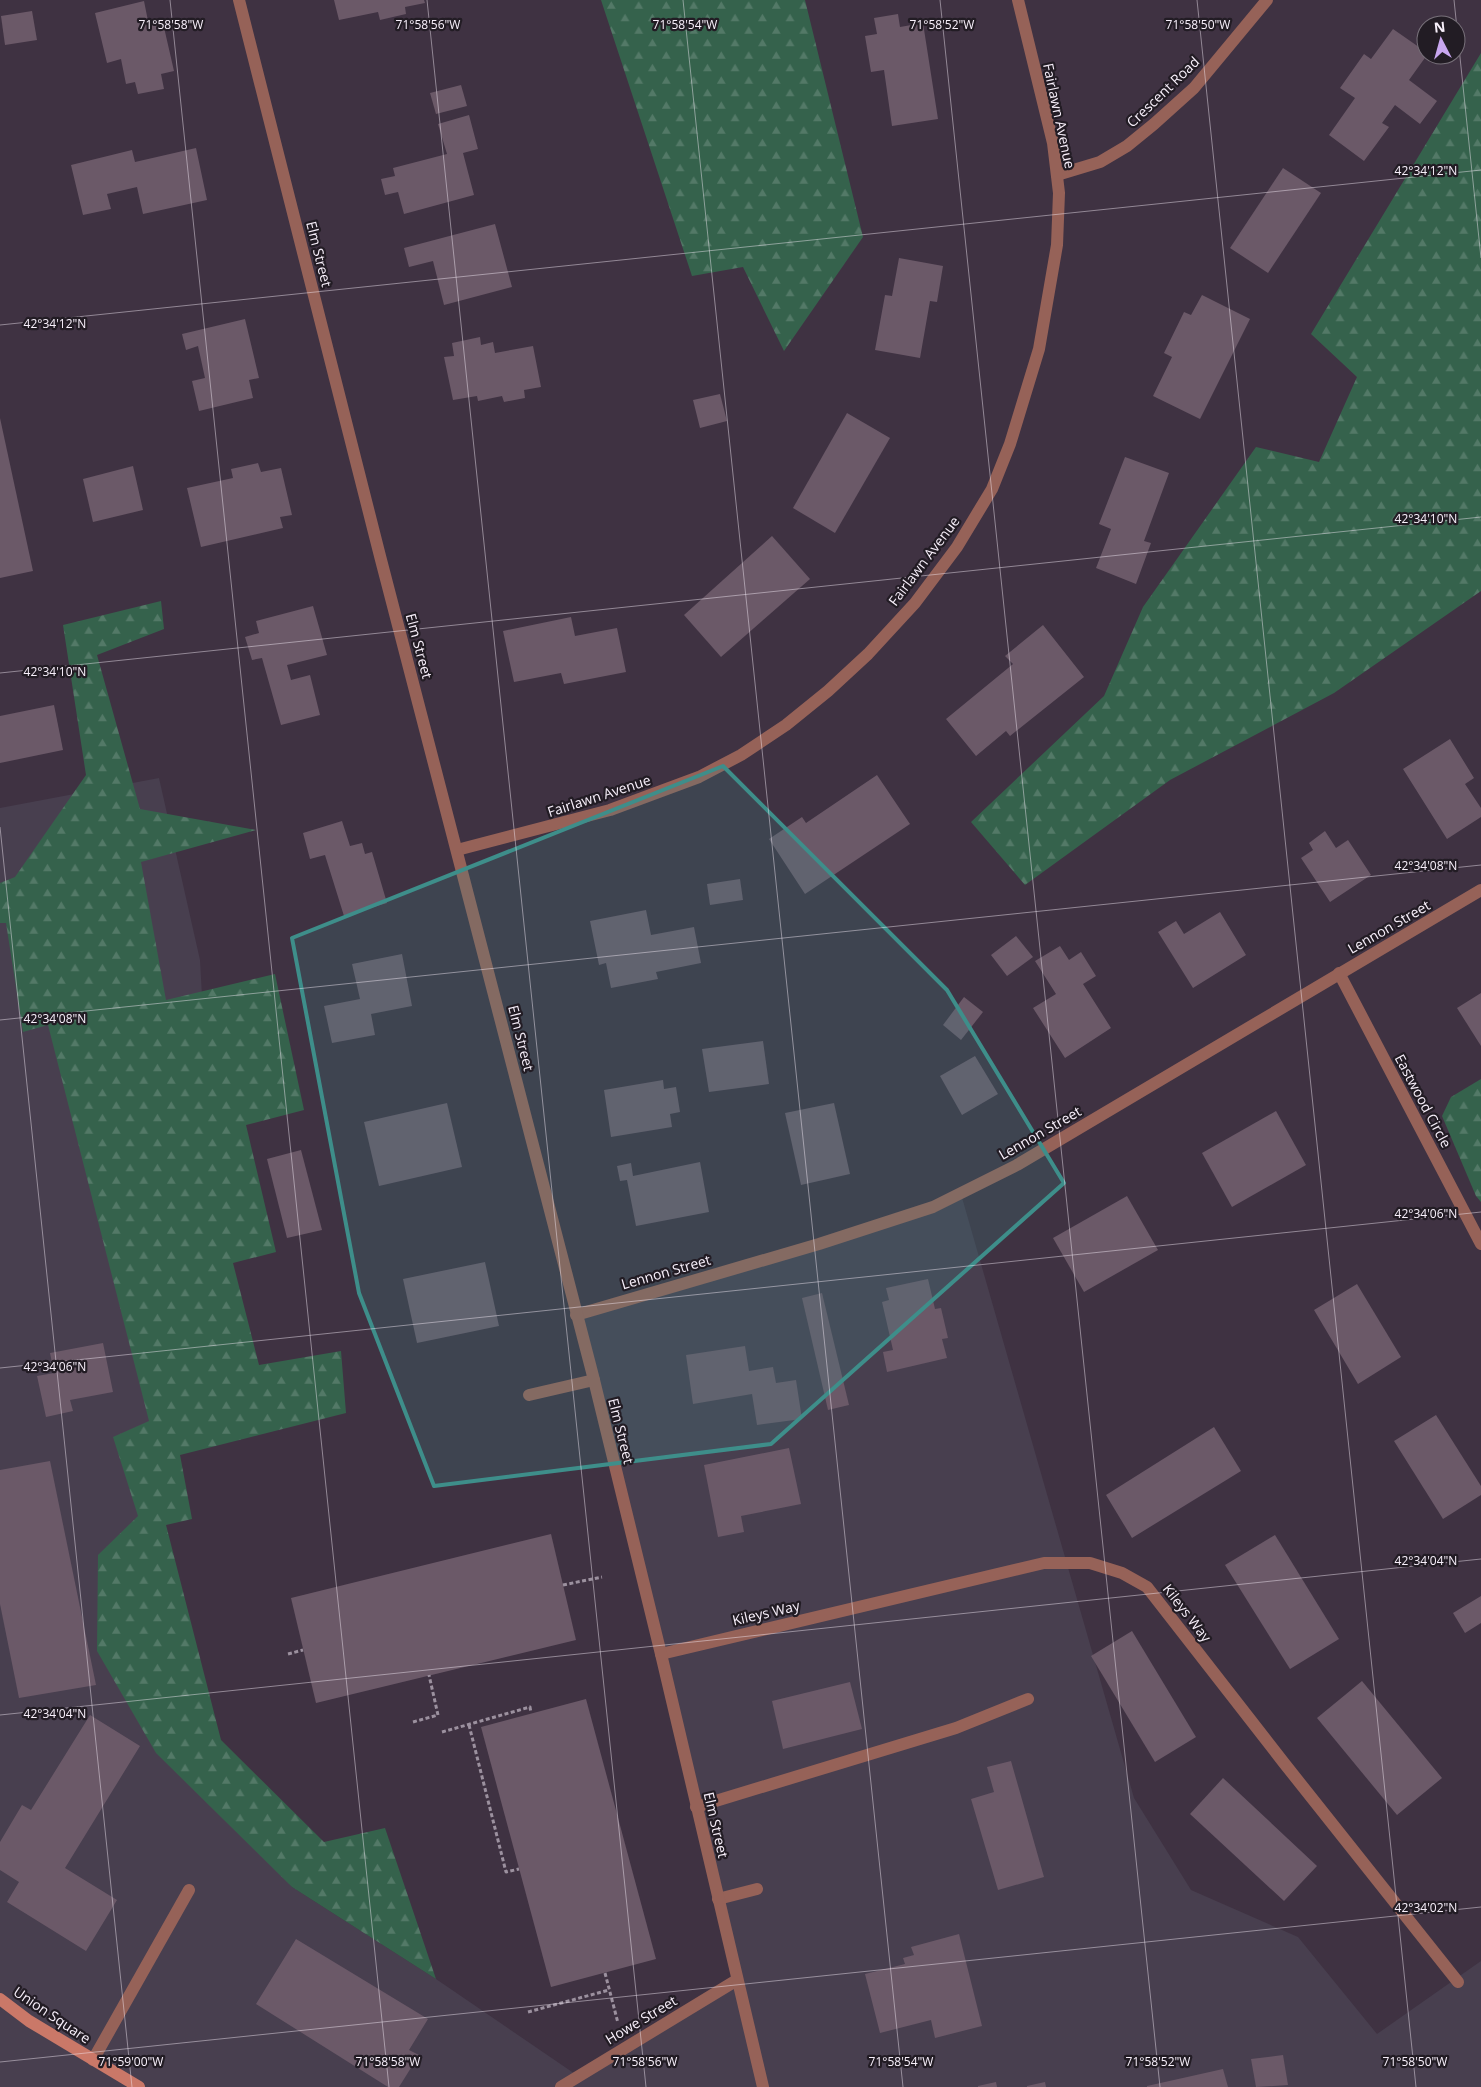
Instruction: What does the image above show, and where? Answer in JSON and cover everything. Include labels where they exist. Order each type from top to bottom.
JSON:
[{"type":"main road","name":"Union Square","points":[[0,1999],[29,2021],[139,2087]]},
{"type":"street","name":"Elm Street","points":[[239,0],[380,556],[594,1380],[763,2087]]},
{"type":"street","name":"Fairlawn Avenue","points":[[457,850],[559,825],[610,810],[699,776],[741,755],[786,726],[868,654],[915,603],[957,547],[992,489],[1010,444],[1039,349],[1057,245],[1059,193],[1053,143],[1018,0]]},
{"type":"street","name":"Crescent Road","points":[[1057,176],[1100,162],[1127,146],[1154,124],[1194,88],[1267,0]]},
{"type":"street","name":"Lennon Street","points":[[576,1315],[819,1244],[933,1207],[1017,1165],[1481,890]]},
{"type":"street","name":"Eastwood Circle","points":[[1339,973],[1481,1244]]},
{"type":"street","points":[[529,1395],[594,1380]]},
{"type":"street","name":"Kileys Way","points":[[661,1654],[1044,1563],[1090,1563],[1122,1573],[1147,1587],[1458,1982]]},
{"type":"street","points":[[696,1807],[956,1728],[1028,1699]]},
{"type":"street","points":[[718,1899],[757,1889]]},
{"type":"street","points":[[93,2060],[190,1890]]},
{"type":"street","name":"Howe Street","points":[[560,2087],[737,1980]]},
{"type":"path","points":[[563,1585],[602,1577]]},
{"type":"path","points":[[288,1654],[304,1650]]},
{"type":"path","points":[[413,1722],[438,1715],[430,1675]]},
{"type":"path","points":[[442,1732],[530,1707],[532,1713]]},
{"type":"path","points":[[469,1725],[506,1872],[519,1869]]},
{"type":"path","points":[[605,1973],[618,2027]]},
{"type":"path","points":[[528,2012],[609,1990]]},
{"type":"highlighted area","points":[[723,766],[947,990],[1064,1183],[771,1444],[434,1486],[359,1293],[292,938]]},
{"type":"shaded area","points":[[159,778],[200,960],[210,1140],[149,1421],[191,1764],[292,1887],[436,1979],[578,2076],[737,1980],[576,1315],[961,1194],[1134,1798],[1191,1890],[1298,1937],[1377,2034],[1481,1961],[1481,2087],[0,2087],[0,808]]},
{"type":"green space","points":[[601,0],[805,0],[863,237],[784,351],[743,267],[692,276]]},
{"type":"green space","points":[[1481,53],[1481,591],[1334,693],[1170,780],[1025,885],[971,822],[1104,696],[1143,607],[1256,447],[1319,462],[1357,377],[1311,334]]},
{"type":"green space","points":[[161,601],[164,629],[97,655],[140,809],[256,830],[141,862],[166,1000],[275,974],[304,1110],[246,1125],[276,1252],[233,1263],[259,1365],[341,1351],[346,1413],[180,1455],[192,1519],[166,1525],[221,1740],[324,1842],[385,1828],[436,1979],[292,1887],[156,1753],[97,1651],[98,1555],[138,1516],[113,1437],[149,1421],[48,1025],[23,1032],[6,923],[0,923],[0,883],[15,877],[86,775],[63,625]]},
{"type":"green space","points":[[1481,1079],[1481,1202],[1476,1196],[1442,1116],[1451,1097]]},
{"type":"building","points":[[334,0],[424,0],[425,3],[405,7],[406,14],[380,20],[378,12],[339,20]]},
{"type":"building","points":[[144,1],[149,26],[163,23],[174,71],[161,74],[164,89],[138,94],[135,82],[126,84],[121,59],[107,63],[95,13]]},
{"type":"building","points":[[32,11],[37,40],[5,45],[1,16]]},
{"type":"building","points":[[898,14],[900,27],[923,23],[938,119],[892,126],[884,70],[871,72],[865,36],[877,34],[874,18]]},
{"type":"building","points":[[1393,29],[1416,45],[1416,65],[1420,65],[1409,80],[1437,101],[1420,124],[1395,105],[1382,123],[1389,127],[1364,161],[1329,135],[1355,98],[1340,88],[1364,54],[1371,59]]},
{"type":"building","points":[[461,85],[467,106],[436,114],[430,93]]},
{"type":"building","points":[[469,115],[478,149],[463,153],[474,195],[404,214],[398,192],[385,195],[381,179],[395,176],[393,168],[447,154],[438,124]]},
{"type":"building","points":[[196,148],[207,200],[143,214],[137,187],[107,194],[111,209],[83,215],[71,165],[132,150],[135,162]]},
{"type":"building","points":[[1283,168],[1321,193],[1268,273],[1230,248]]},
{"type":"building","points":[[495,224],[512,287],[444,305],[433,261],[409,267],[404,248]]},
{"type":"building","points":[[899,258],[943,266],[937,302],[930,301],[920,358],[875,350],[885,295],[892,296]]},
{"type":"building","points":[[1202,295],[1250,319],[1200,419],[1153,396],[1172,357],[1164,353],[1184,312],[1191,315]]},
{"type":"building","points":[[245,319],[259,378],[249,380],[253,398],[199,411],[192,381],[205,378],[198,346],[186,350],[182,334]]},
{"type":"building","points":[[480,337],[481,345],[493,342],[495,353],[533,346],[541,387],[524,390],[525,398],[504,402],[502,396],[478,401],[477,396],[453,400],[444,357],[454,356],[452,343]]},
{"type":"building","points":[[720,394],[727,421],[700,428],[693,400]]},
{"type":"building","points":[[847,413],[890,438],[835,533],[793,508]]},
{"type":"building","points":[[0,418],[33,571],[0,578]]},
{"type":"building","points":[[1125,457],[1169,473],[1144,541],[1151,543],[1136,584],[1096,568],[1111,529],[1099,524]]},
{"type":"building","points":[[258,463],[261,472],[281,468],[292,515],[280,517],[283,528],[201,547],[187,488],[233,478],[231,469]]},
{"type":"building","points":[[133,466],[143,510],[93,522],[83,479]]},
{"type":"building","points":[[772,536],[810,579],[721,657],[684,615]]},
{"type":"building","points":[[313,606],[327,655],[287,665],[291,680],[310,675],[320,715],[281,725],[262,658],[252,660],[245,637],[259,633],[256,621]]},
{"type":"building","points":[[571,617],[575,636],[617,628],[626,672],[564,684],[561,673],[514,682],[503,631]]},
{"type":"building","points":[[1043,625],[1084,677],[1010,736],[1006,731],[976,756],[946,719],[1013,664],[1005,656]]},
{"type":"building","points":[[54,705],[63,750],[0,763],[0,716]]},
{"type":"building","points":[[1450,739],[1474,778],[1465,784],[1481,808],[1481,817],[1447,839],[1403,769]]},
{"type":"building","points":[[877,775],[910,824],[805,894],[769,839],[802,817],[806,823]]},
{"type":"building","points":[[342,821],[350,846],[362,843],[365,854],[372,852],[387,903],[344,916],[325,855],[310,859],[303,833]]},
{"type":"building","points":[[1325,831],[1336,848],[1348,840],[1371,875],[1330,902],[1301,858],[1313,850],[1309,843]]},
{"type":"building","points":[[740,879],[743,900],[710,905],[707,884]]},
{"type":"building","points":[[646,910],[651,935],[694,927],[701,963],[656,972],[658,979],[611,988],[606,963],[599,965],[590,921]]},
{"type":"building","points":[[1220,912],[1246,955],[1193,988],[1158,932],[1176,921],[1184,934]]},
{"type":"building","points":[[1016,936],[1033,957],[1007,976],[991,955]]},
{"type":"building","points":[[1060,946],[1069,960],[1081,952],[1096,976],[1083,984],[1111,1028],[1065,1058],[1033,1008],[1056,994],[1035,961]]},
{"type":"building","points":[[402,954],[412,1006],[371,1014],[375,1035],[332,1043],[324,1006],[360,999],[352,964]]},
{"type":"building","points":[[1481,993],[1481,1046],[1457,1008]]},
{"type":"building","points":[[964,997],[983,1012],[961,1040],[943,1025]]},
{"type":"building","points":[[763,1041],[769,1084],[709,1092],[702,1049]]},
{"type":"building","points":[[975,1056],[998,1094],[962,1115],[940,1076]]},
{"type":"building","points":[[663,1080],[664,1089],[676,1087],[680,1112],[670,1114],[672,1127],[611,1137],[604,1090]]},
{"type":"building","points":[[447,1103],[462,1167],[379,1186],[364,1122]]},
{"type":"building","points":[[834,1103],[850,1174],[801,1185],[785,1113]]},
{"type":"building","points":[[1276,1111],[1306,1165],[1232,1207],[1202,1153]]},
{"type":"building","points":[[301,1150],[322,1230],[287,1238],[267,1159]]},
{"type":"building","points":[[700,1162],[709,1212],[636,1226],[627,1180],[620,1181],[617,1166],[631,1163],[633,1176]]},
{"type":"building","points":[[1127,1196],[1158,1250],[1084,1292],[1053,1238]]},
{"type":"building","points":[[485,1262],[499,1326],[417,1343],[403,1279]]},
{"type":"building","points":[[928,1279],[935,1309],[941,1308],[948,1338],[942,1339],[947,1358],[887,1372],[883,1352],[893,1350],[882,1302],[889,1300],[886,1288]]},
{"type":"building","points":[[1357,1284],[1401,1357],[1358,1384],[1314,1310]]},
{"type":"building","points":[[822,1293],[849,1405],[828,1410],[802,1298]]},
{"type":"building","points":[[103,1343],[113,1392],[70,1400],[73,1411],[46,1417],[37,1376],[54,1373],[50,1353]]},
{"type":"building","points":[[745,1346],[749,1371],[773,1367],[776,1383],[796,1380],[802,1419],[757,1425],[752,1394],[693,1404],[686,1355]]},
{"type":"building","points":[[1436,1415],[1481,1486],[1481,1495],[1443,1519],[1394,1441]]},
{"type":"building","points":[[1214,1427],[1241,1471],[1132,1538],[1106,1495]]},
{"type":"building","points":[[789,1448],[801,1504],[741,1516],[744,1532],[718,1537],[704,1465]]},
{"type":"building","points":[[50,1461],[96,1685],[19,1698],[0,1604],[0,1470]]},
{"type":"building","points":[[551,1534],[576,1640],[316,1703],[291,1598]]},
{"type":"building","points":[[1275,1535],[1339,1639],[1290,1669],[1225,1565]]},
{"type":"building","points":[[1481,1596],[1481,1623],[1465,1633],[1453,1613]]},
{"type":"building","points":[[1132,1631],[1196,1737],[1155,1762],[1091,1656]]},
{"type":"building","points":[[1362,1681],[1442,1778],[1397,1815],[1317,1718]]},
{"type":"building","points":[[850,1682],[862,1729],[783,1749],[772,1701]]},
{"type":"building","points":[[586,1699],[656,1959],[551,1987],[481,1727]]},
{"type":"building","points":[[90,1715],[140,1746],[65,1868],[117,1900],[86,1951],[7,1902],[19,1882],[0,1870],[0,1842],[22,1805],[31,1810]]},
{"type":"building","points":[[1011,1761],[1044,1877],[998,1890],[971,1799],[994,1792],[987,1767]]},
{"type":"building","points":[[1223,1778],[1317,1866],[1284,1901],[1190,1814]]},
{"type":"building","points":[[959,1934],[982,2026],[935,2038],[931,2020],[880,2033],[865,1974],[905,1964],[903,1958],[914,1955],[911,1947]]},
{"type":"building","points":[[296,1939],[428,2019],[409,2050],[419,2055],[399,2087],[388,2087],[256,2004]]},
{"type":"building","points":[[1283,2055],[1288,2085],[1256,2087],[1251,2059]]},
{"type":"building","points":[[1223,2069],[1228,2087],[1147,2087],[1147,2086]]},
{"type":"building","points":[[996,2082],[997,2087],[978,2087],[978,2086]]},
{"type":"building","points":[[1045,2082],[1046,2087],[1027,2087],[1027,2086]]}]
